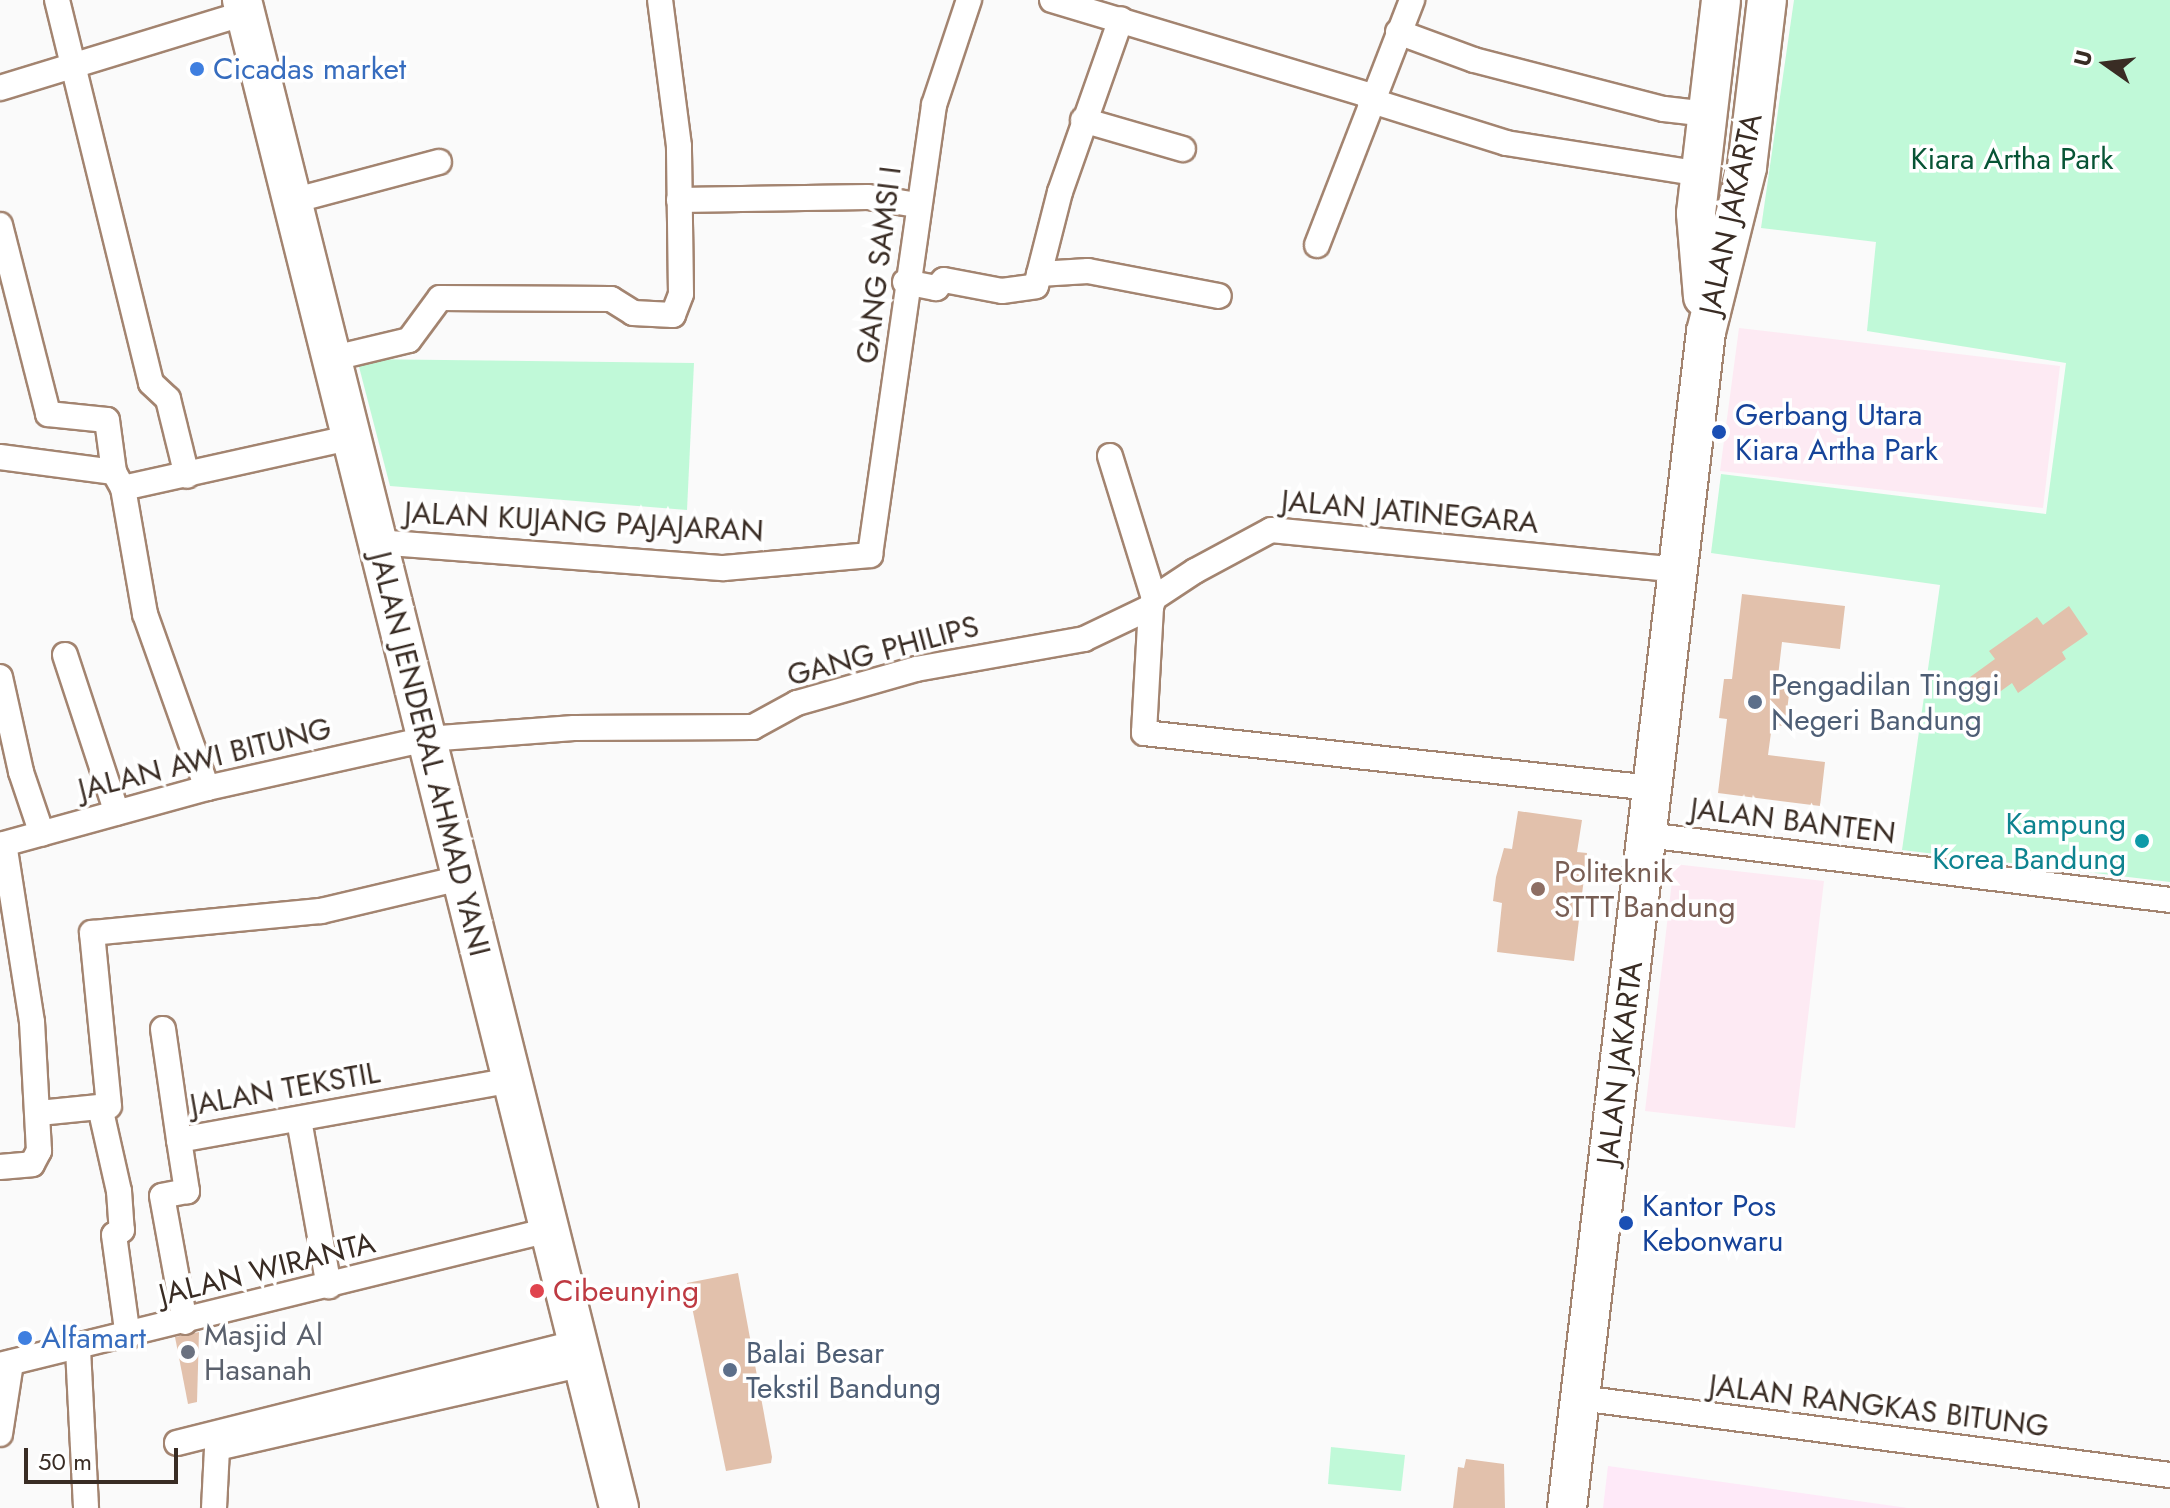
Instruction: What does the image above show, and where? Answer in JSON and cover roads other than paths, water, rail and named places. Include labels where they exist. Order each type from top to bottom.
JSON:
[{"type":"main road","name":"JALAN JAKARTA","points":[[1706,332],[1696,213],[1701,174],[1717,128],[1721,0]]},
{"type":"main road","points":[[1706,332],[1717,128],[1743,0]]},
{"type":"main road","name":"JALAN JAKARTA","points":[[1567,1508],[1706,332],[1747,167],[1767,0]]},
{"type":"main road","name":"JALAN JENDERAL AHMAD YANI","points":[[244,7],[349,438],[619,1508]]},
{"type":"street","points":[[57,0],[151,383],[168,399],[187,476]]},
{"type":"street","points":[[330,359],[409,340],[440,298],[611,299],[633,313],[672,316],[681,294],[675,81],[660,0]]},
{"type":"street","name":"GANG SAMSI I","points":[[873,542],[900,365],[905,282],[934,105],[969,0]]},
{"type":"street","points":[[1052,0],[1121,19],[1506,143],[1701,174]]},
{"type":"street","points":[[1317,245],[1370,98],[1412,0]]},
{"type":"street","points":[[0,88],[244,7]]},
{"type":"street","points":[[905,282],[936,288],[944,280],[1028,291],[1039,274],[1083,120],[1121,19]]},
{"type":"street","points":[[1398,32],[1474,60],[1664,109],[1717,128]]},
{"type":"street","points":[[1083,120],[1183,149]]},
{"type":"street","points":[[292,201],[439,162]]},
{"type":"street","points":[[679,200],[854,196],[917,205]]},
{"type":"street","points":[[0,225],[48,414],[107,420],[145,614],[207,788]]},
{"type":"street","points":[[1039,274],[1088,271],[1219,296]]},
{"type":"street","points":[[0,457],[118,480],[187,476],[349,438]]},
{"type":"street","points":[[1110,456],[1152,602],[1144,733],[1652,788]]},
{"type":"street","name":"JALAN JATINEGARA","points":[[1152,602],[1271,530],[1678,570]]},
{"type":"street","name":"JALAN KUJANG PAJAJARAN","points":[[376,542],[724,568],[866,556],[873,542]]},
{"type":"street","name":"GANG PHILIPS","points":[[427,739],[574,728],[753,727],[797,703],[916,669],[1084,639],[1152,602]]},
{"type":"street","points":[[65,655],[117,813]]},
{"type":"street","points":[[0,677],[21,772],[42,834]]},
{"type":"street","name":"JALAN AWI BITUNG","points":[[2,845],[207,788],[427,739]]},
{"type":"street","name":"JALAN BANTEN","points":[[1647,835],[2170,900]]},
{"type":"street","points":[[0,1167],[38,1161],[39,1113],[21,931],[2,845]]},
{"type":"street","points":[[39,1113],[109,1106],[92,933],[321,911],[461,878]]},
{"type":"street","name":"JALAN TEKSTIL","points":[[163,1029],[179,1140],[512,1080]]},
{"type":"street","points":[[100,1107],[119,1191],[122,1230],[114,1235],[128,1337]]},
{"type":"street","points":[[299,1120],[329,1286]]},
{"type":"street","points":[[179,1140],[187,1191],[162,1196],[185,1322]]},
{"type":"street","name":"JALAN WIRANTA","points":[[5,1364],[128,1337],[549,1230]]},
{"type":"street","points":[[78,1349],[86,1508]]},
{"type":"street","points":[[177,1443],[580,1353]]},
{"type":"street","points":[[214,1508],[217,1448],[580,1353]]},
{"type":"street","points":[[0,1434],[5,1364]]},
{"type":"street","name":"JALAN RANGKAS BITUNG","points":[[1580,1398],[2170,1475]]},
{"type":"place","name":"Cicadas market","points":[[197,69]]},
{"type":"place","name":"Gerbang Utara Kiara Artha Park","points":[[1719,432]]},
{"type":"place","name":"Pengadilan Tinggi Negeri Bandung","points":[[1755,702]]},
{"type":"place","name":"Kampung Korea Bandung","points":[[2142,841]]},
{"type":"place","name":"Politeknik STTT Bandung","points":[[1538,889]]},
{"type":"place","name":"Kantor Pos Kebonwaru","points":[[1626,1223]]},
{"type":"place","name":"Cibeunying","points":[[537,1291]]},
{"type":"place","name":"Alfamart","points":[[25,1338]]},
{"type":"place","name":"Masjid Al Hasanah","points":[[188,1352]]},
{"type":"place","name":"Balai Besar Tekstil Bandung","points":[[730,1370]]},
{"type":"park label","name":"Kiara Artha Park","points":[[2012,159]]}]
